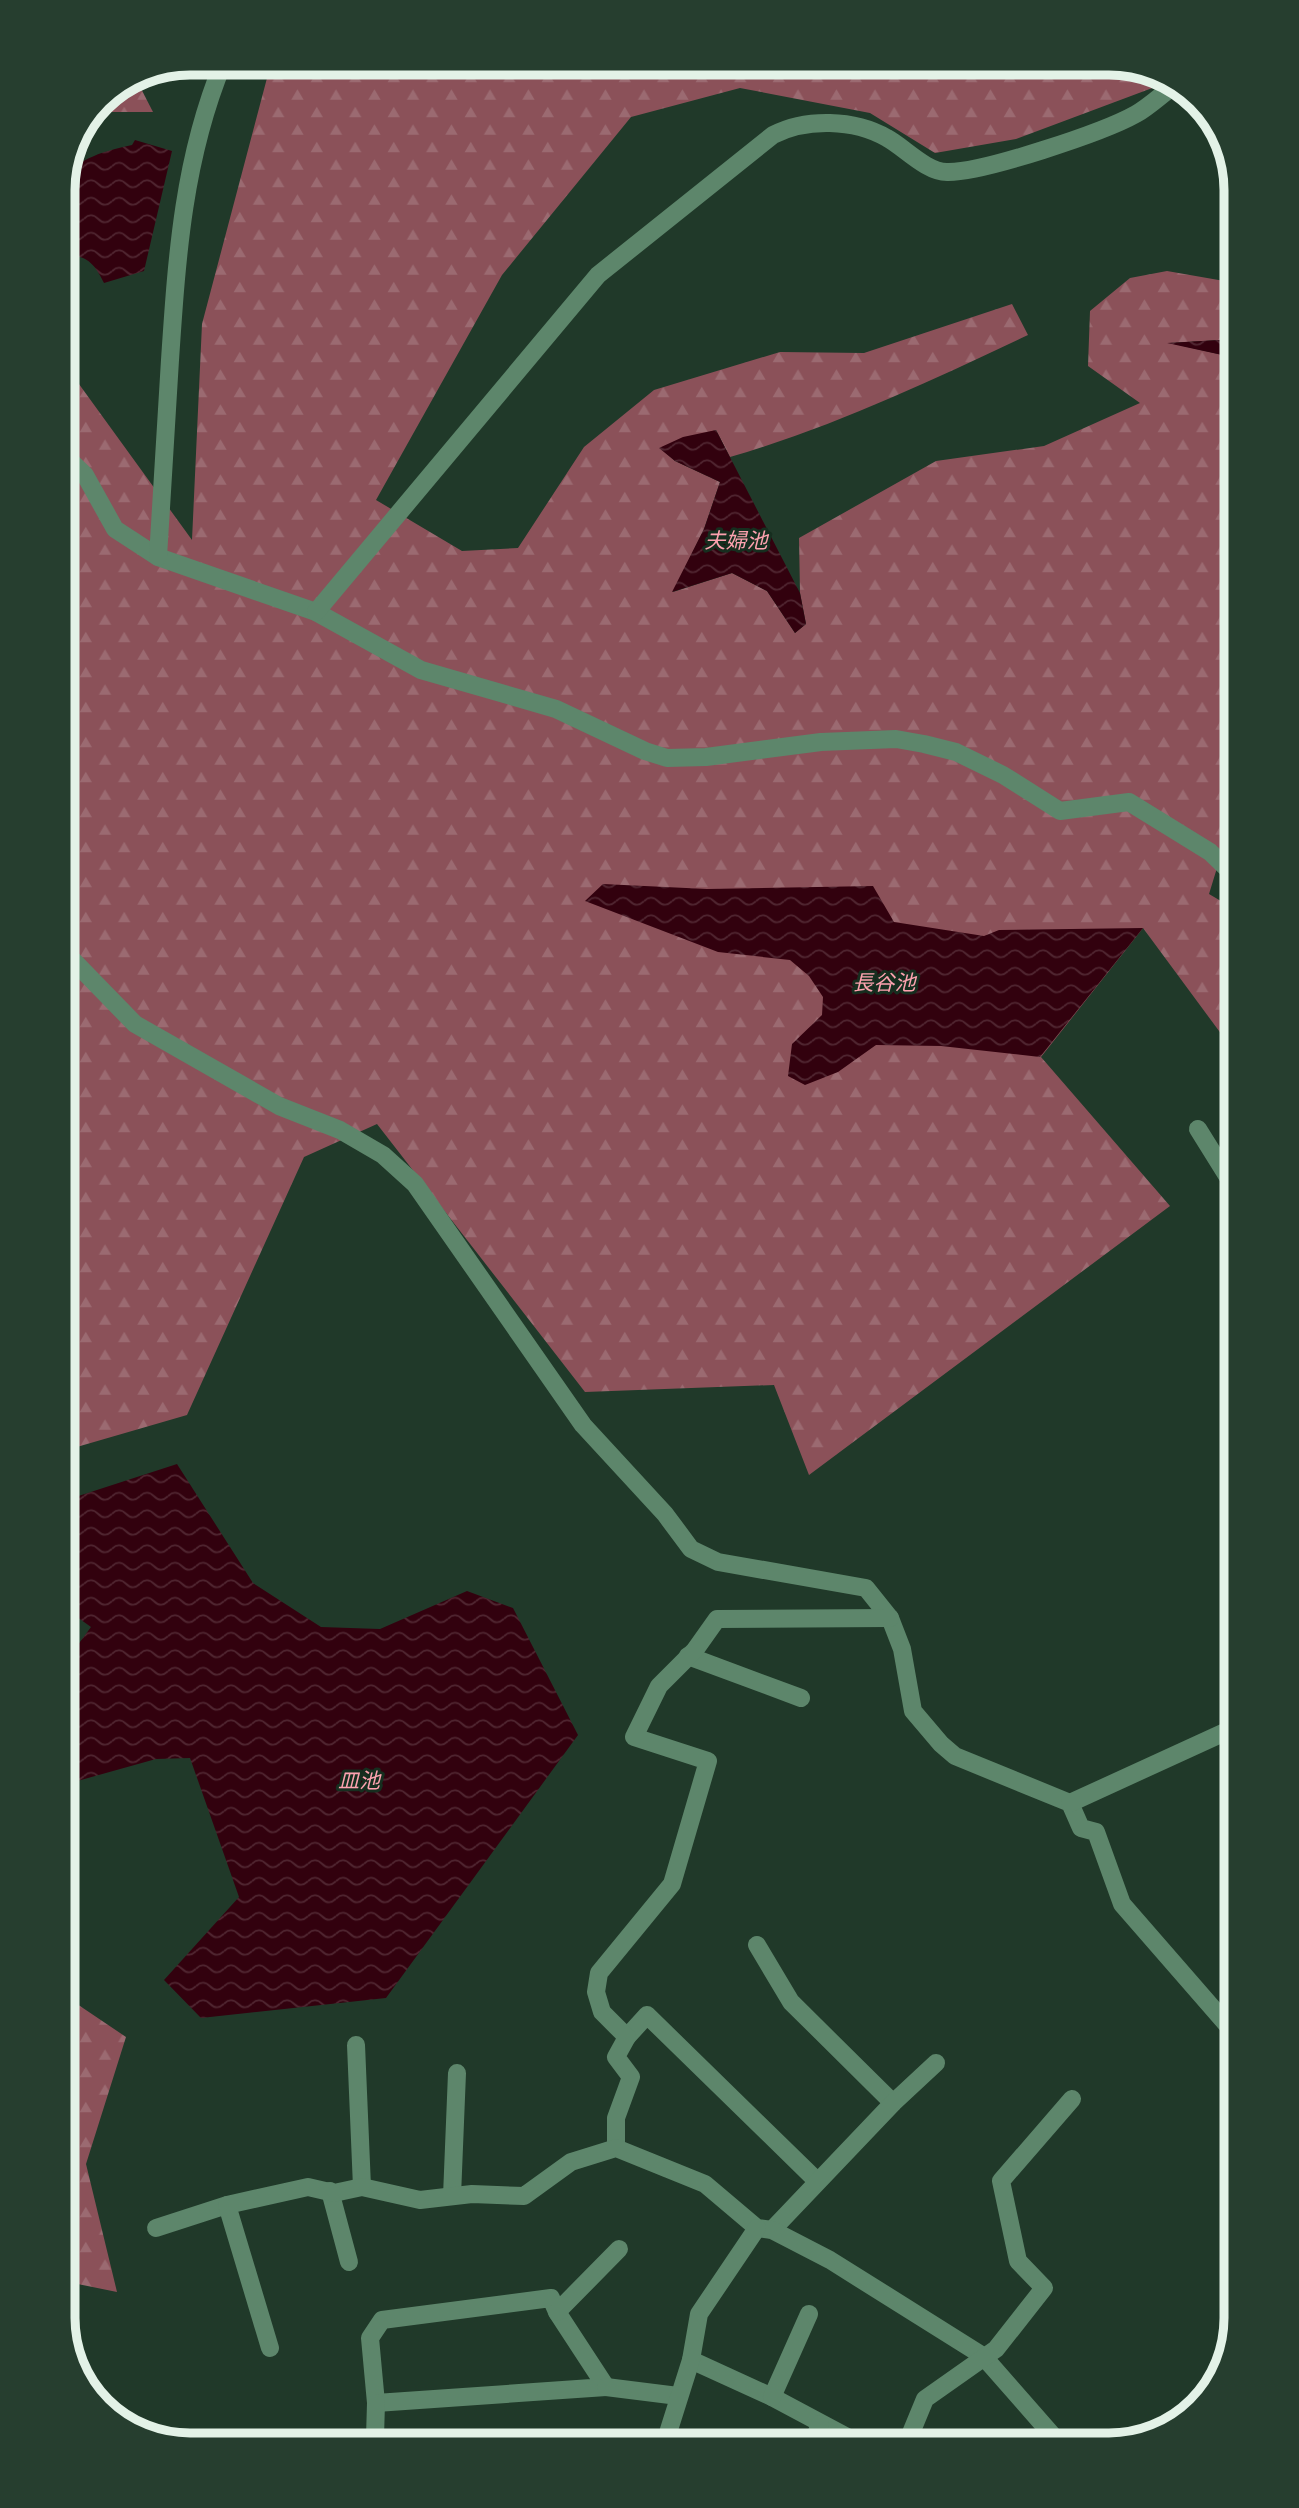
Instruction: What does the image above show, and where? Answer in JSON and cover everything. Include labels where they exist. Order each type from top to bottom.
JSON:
[{"type":"street","points":[[158,557],[178,239],[192,157],[207,102],[218,75]]},
{"type":"street","points":[[316,612],[598,275],[773,135],[789,126],[843,124],[885,136],[944,173],[981,168],[1111,126],[1138,113],[1167,91]]},
{"type":"street","points":[[75,465],[85,475],[115,529],[158,557],[316,612],[421,670],[556,709],[645,751],[667,758],[706,757],[821,742],[896,740],[956,752],[1003,775],[1060,811],[1129,802],[1210,852],[1224,865]]},
{"type":"street","points":[[75,962],[135,1024],[279,1106],[340,1130],[383,1155],[415,1184],[583,1425],[664,1514],[691,1549],[719,1562],[866,1588],[890,1618],[902,1649],[913,1711],[955,1756],[1070,1803],[1081,1828],[1096,1832],[1122,1904],[1224,2021]]},
{"type":"street","points":[[1198,1129],[1224,1171]]},
{"type":"street","points":[[627,2038],[602,2012],[596,1992],[599,1973],[672,1884],[708,1761],[634,1737],[659,1686],[688,1656],[717,1619],[890,1618]]},
{"type":"street","points":[[688,1656],[800,1698]]},
{"type":"street","points":[[1070,1803],[1224,1732]]},
{"type":"street","points":[[757,1945],[791,2002],[893,2104]]},
{"type":"street","points":[[616,2148],[616,2118],[631,2077],[617,2057],[627,2038],[647,2015],[817,2180]]},
{"type":"street","points":[[356,2045],[362,2187]]},
{"type":"street","points":[[668,2433],[691,2360],[699,2314],[704,2302],[764,2229],[936,2063]]},
{"type":"street","points":[[452,2196],[457,2073]]},
{"type":"street","points":[[911,2433],[925,2399],[996,2349],[1044,2288],[1018,2261],[1002,2181],[1072,2099]]},
{"type":"street","points":[[156,2228],[227,2205],[308,2187],[334,2193],[362,2187],[421,2200],[452,2196],[524,2196],[570,2162],[616,2148],[705,2184],[764,2229],[831,2260],[983,2357],[1050,2433]]},
{"type":"street","points":[[330,2190],[349,2262]]},
{"type":"street","points":[[227,2205],[270,2348]]},
{"type":"street","points":[[557,2312],[620,2249]]},
{"type":"street","points":[[375,2433],[376,2403],[370,2338],[382,2320],[551,2298],[557,2312],[606,2387]]},
{"type":"street","points":[[772,2397],[808,2314]]},
{"type":"street","points":[[691,2360],[772,2397],[838,2433]]},
{"type":"street","points":[[376,2403],[606,2387],[678,2396]]},
{"type":"street","points":[[817,2433],[820,2424]]},
{"type":"green space","points":[[268,75],[1116,75],[1152,84],[1155,87],[1016,139],[935,153],[870,113],[740,88],[631,117],[502,275],[376,500],[462,551],[518,548],[584,447],[654,390],[780,352],[864,353],[1012,304],[1028,335],[844,417],[730,457],[716,430],[660,448],[675,461],[720,482],[704,529],[673,592],[732,573],[767,591],[795,633],[806,624],[800,593],[799,538],[936,461],[1044,446],[1140,403],[1088,366],[1090,311],[1130,278],[1167,271],[1224,281],[1224,340],[1170,343],[1224,355],[1224,845],[1209,894],[1224,903],[1224,1038],[1143,928],[1041,1057],[1170,1206],[809,1475],[774,1385],[585,1392],[377,1124],[304,1157],[187,1415],[75,1448],[75,379],[192,540],[202,324]]},
{"type":"green space","points":[[140,87],[153,112],[109,112],[114,104]]},
{"type":"green space","points":[[75,2001],[126,2037],[86,2164],[117,2292],[75,2283]]},
{"type":"water","points":[[135,140],[172,151],[144,271],[104,283],[89,261],[75,257],[75,183],[78,165],[103,153],[132,145]]},
{"type":"water","points":[[1224,340],[1224,355],[1167,343]]},
{"type":"water","name":"夫婦池","points":[[716,430],[800,593],[806,624],[795,633],[767,591],[732,573],[672,592],[704,529],[720,482],[675,461],[659,448],[683,437]]},
{"type":"water","name":"長谷池","points":[[603,884],[707,889],[873,886],[894,922],[984,936],[999,930],[1143,928],[1040,1057],[941,1046],[876,1045],[838,1072],[805,1085],[788,1076],[792,1044],[822,1015],[823,997],[809,976],[790,960],[718,952],[585,901]]},
{"type":"water","name":"皿池","points":[[177,1464],[253,1583],[321,1627],[380,1629],[467,1591],[513,1608],[578,1735],[386,1998],[201,2018],[164,1980],[239,1897],[190,1758],[156,1759],[75,1782],[75,1649],[91,1627],[75,1616],[75,1497]]}]
